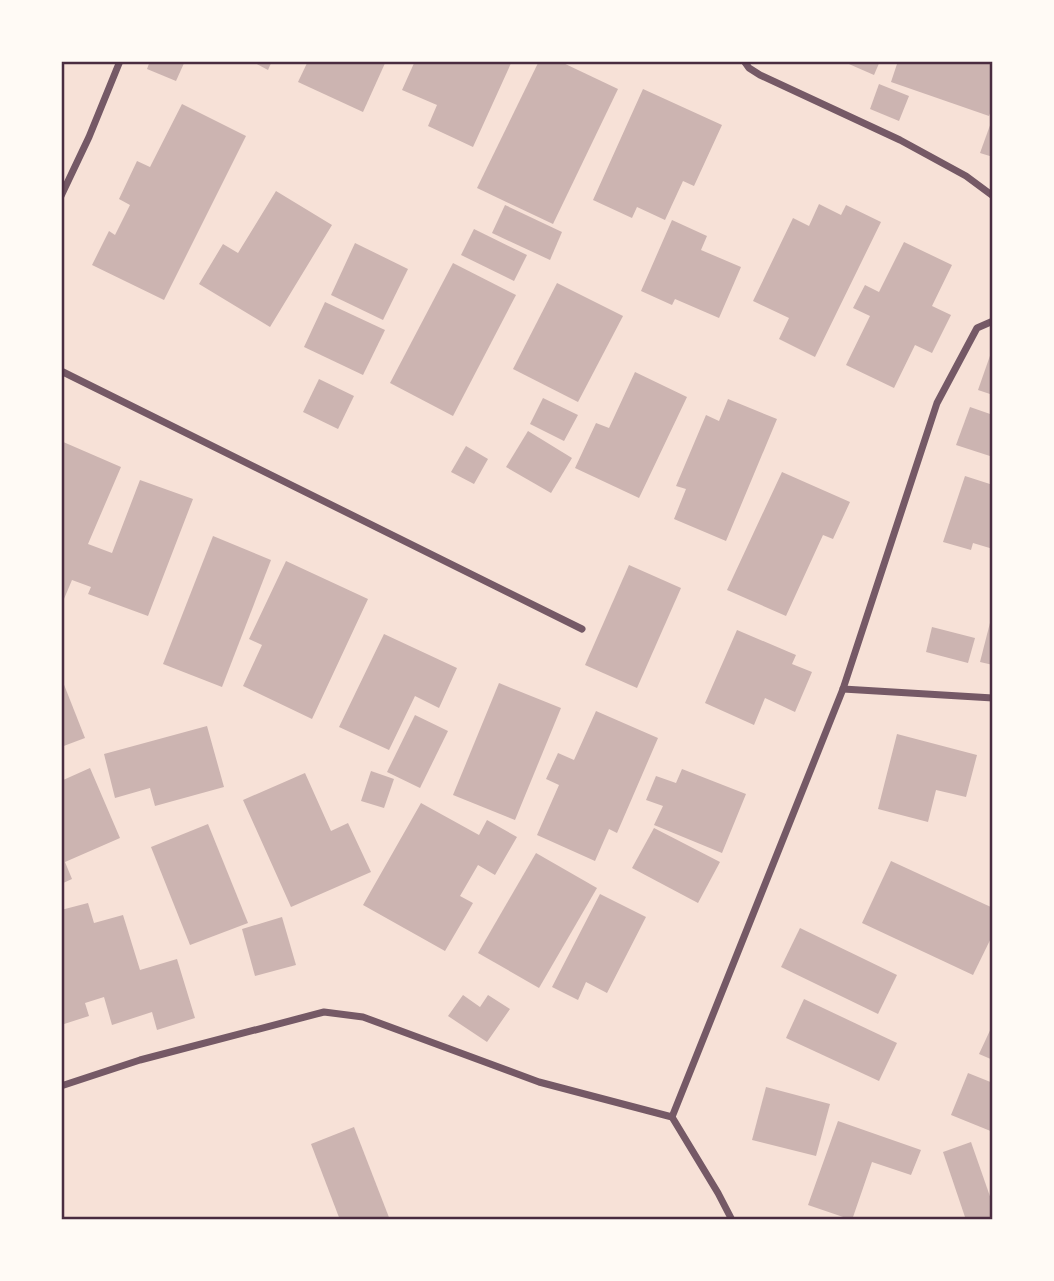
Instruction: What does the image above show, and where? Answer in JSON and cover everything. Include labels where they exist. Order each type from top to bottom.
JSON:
[{"type":"street","points":[[61,196],[120,61]]},
{"type":"street","points":[[744,61],[748,68],[760,75],[900,140],[966,176],[993,196]]},
{"type":"street","points":[[672,1116],[844,689],[937,403],[977,328],[993,321]]},
{"type":"street","points":[[61,371],[582,629]]},
{"type":"street","points":[[844,689],[993,698]]},
{"type":"street","points":[[61,1086],[140,1060],[324,1012],[363,1017],[539,1082],[672,1116],[732,1220]]},
{"type":"building","points":[[150,61],[185,61],[176,81],[147,69]]},
{"type":"building","points":[[251,61],[272,61],[268,70]]},
{"type":"building","points":[[308,61],[386,61],[363,112],[298,82]]},
{"type":"building","points":[[415,61],[512,61],[473,147],[428,126],[437,105],[402,90]]},
{"type":"building","points":[[539,61],[559,61],[618,89],[553,224],[477,188]]},
{"type":"building","points":[[842,61],[880,61],[874,75]]},
{"type":"building","points":[[898,61],[993,61],[993,105],[989,116],[891,82]]},
{"type":"building","points":[[879,84],[909,96],[899,121],[870,109]]},
{"type":"building","points":[[643,89],[722,125],[694,186],[683,181],[665,220],[637,207],[632,218],[593,200]]},
{"type":"building","points":[[182,104],[246,136],[164,300],[92,265],[109,231],[115,235],[130,205],[119,199],[137,161],[150,167]]},
{"type":"building","points":[[993,117],[993,157],[980,153]]},
{"type":"building","points":[[276,191],[332,225],[270,327],[199,284],[223,244],[238,253]]},
{"type":"building","points":[[819,204],[841,215],[846,205],[881,222],[815,357],[779,339],[789,318],[753,301],[793,218],[809,226]]},
{"type":"building","points":[[505,205],[562,232],[550,260],[492,233]]},
{"type":"building","points":[[672,220],[707,236],[701,250],[741,267],[719,318],[675,299],[672,305],[641,291]]},
{"type":"building","points":[[474,229],[527,255],[514,281],[461,255]]},
{"type":"building","points":[[904,242],[952,265],[932,306],[951,315],[932,353],[915,345],[894,388],[846,365],[870,316],[853,308],[865,285],[879,292]]},
{"type":"building","points":[[355,243],[408,269],[383,320],[331,295]]},
{"type":"building","points":[[453,263],[516,295],[453,416],[390,383]]},
{"type":"building","points":[[557,283],[623,316],[578,402],[513,369]]},
{"type":"building","points":[[325,302],[385,330],[363,375],[304,347]]},
{"type":"building","points":[[993,350],[993,395],[978,390]]},
{"type":"building","points":[[635,372],[687,397],[639,498],[575,468],[596,423],[609,428]]},
{"type":"building","points":[[319,379],[354,396],[338,429],[303,412]]},
{"type":"building","points":[[543,398],[578,415],[564,441],[530,424]]},
{"type":"building","points":[[728,399],[777,419],[726,541],[674,519],[686,489],[676,486],[706,415],[719,421]]},
{"type":"building","points":[[970,407],[993,415],[993,457],[956,445]]},
{"type":"building","points":[[528,431],[572,458],[551,493],[506,467]]},
{"type":"building","points":[[61,441],[121,467],[88,544],[112,553],[140,480],[193,499],[148,616],[88,594],[91,587],[72,580],[61,606]]},
{"type":"building","points":[[466,446],[488,459],[474,484],[451,472]]},
{"type":"building","points":[[782,472],[850,502],[833,539],[823,535],[786,616],[727,590]]},
{"type":"building","points":[[965,476],[993,485],[993,549],[973,543],[971,550],[943,542]]},
{"type":"building","points":[[213,536],[271,560],[222,687],[163,664]]},
{"type":"building","points":[[286,561],[368,599],[312,719],[243,686],[262,645],[249,639]]},
{"type":"building","points":[[629,565],[681,588],[637,688],[585,665]]},
{"type":"building","points":[[993,615],[993,665],[980,662]]},
{"type":"building","points":[[932,627],[975,638],[968,663],[926,652]]},
{"type":"building","points":[[737,630],[796,655],[792,664],[812,672],[795,712],[765,698],[754,725],[705,703]]},
{"type":"building","points":[[384,634],[457,668],[439,708],[415,696],[389,750],[339,727]]},
{"type":"building","points":[[61,677],[85,738],[61,747]]},
{"type":"building","points":[[499,683],[561,708],[515,820],[453,795]]},
{"type":"building","points":[[596,711],[658,738],[617,833],[609,829],[595,861],[537,835],[559,785],[546,779],[558,753],[574,760]]},
{"type":"building","points":[[415,715],[448,731],[420,788],[387,772]]},
{"type":"building","points":[[207,726],[224,787],[155,806],[150,788],[115,798],[104,754]]},
{"type":"building","points":[[897,734],[977,755],[966,797],[936,790],[928,822],[878,809]]},
{"type":"building","points":[[90,768],[120,838],[65,862],[72,879],[61,884],[61,781]]},
{"type":"building","points":[[682,769],[746,794],[722,853],[654,825],[663,806],[646,800],[656,776],[676,783]]},
{"type":"building","points":[[371,771],[394,779],[384,808],[361,801]]},
{"type":"building","points":[[305,773],[331,831],[348,823],[371,872],[291,907],[243,800]]},
{"type":"building","points":[[421,803],[479,835],[487,820],[517,837],[495,875],[478,865],[460,896],[473,903],[445,951],[363,905]]},
{"type":"building","points":[[208,824],[248,923],[190,945],[151,847]]},
{"type":"building","points":[[654,828],[720,862],[698,903],[632,868]]},
{"type":"building","points":[[536,853],[597,888],[539,988],[478,953]]},
{"type":"building","points":[[891,861],[993,908],[993,934],[973,975],[862,923]]},
{"type":"building","points":[[600,894],[646,917],[607,993],[586,982],[578,1000],[552,987]]},
{"type":"building","points":[[88,903],[94,923],[123,915],[140,970],[177,959],[195,1018],[157,1030],[152,1012],[112,1025],[104,997],[85,1003],[89,1016],[61,1025],[61,910]]},
{"type":"building","points":[[282,917],[296,965],[255,976],[242,929]]},
{"type":"building","points":[[800,928],[897,975],[878,1014],[781,967]]},
{"type":"building","points":[[463,995],[480,1007],[488,995],[510,1009],[487,1042],[448,1016]]},
{"type":"building","points":[[804,999],[897,1043],[879,1081],[786,1038]]},
{"type":"building","points":[[993,1024],[993,1060],[979,1054]]},
{"type":"building","points":[[968,1073],[993,1083],[993,1132],[951,1115]]},
{"type":"building","points":[[766,1087],[830,1104],[816,1156],[752,1140]]},
{"type":"building","points":[[838,1121],[921,1150],[911,1175],[872,1162],[852,1220],[808,1205]]},
{"type":"building","points":[[354,1127],[390,1220],[340,1220],[311,1144]]},
{"type":"building","points":[[971,1142],[993,1205],[993,1220],[966,1220],[943,1152]]}]
